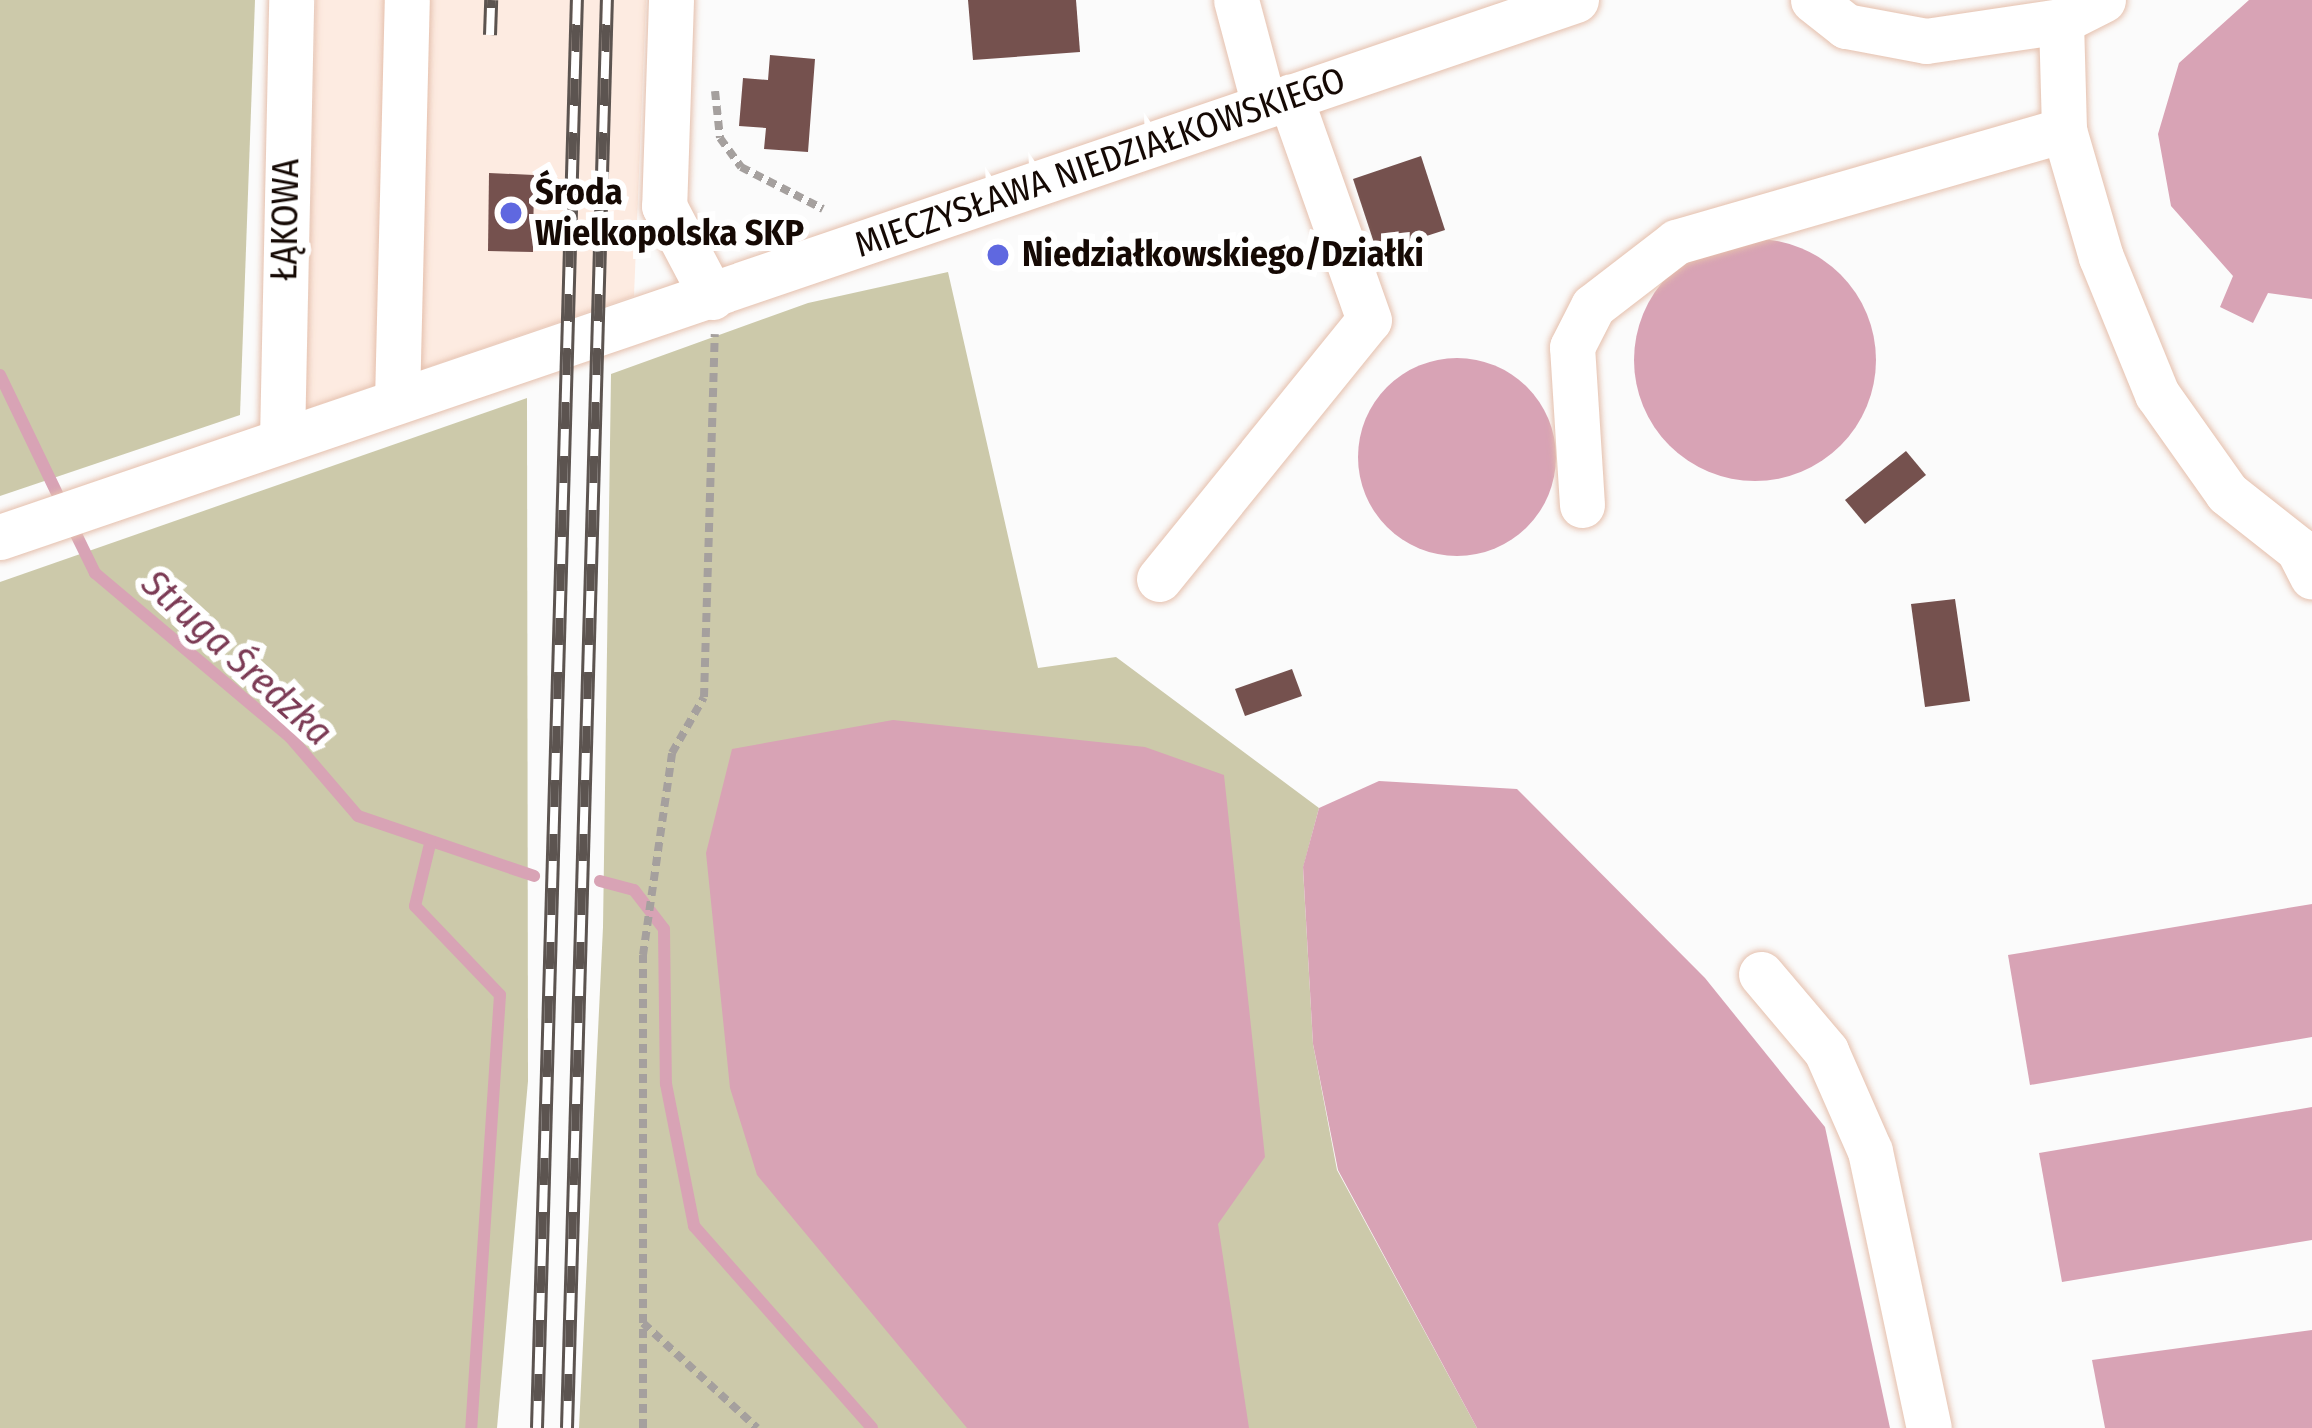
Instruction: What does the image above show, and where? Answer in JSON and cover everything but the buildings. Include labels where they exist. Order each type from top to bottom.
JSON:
[{"type":"street","name":"ŁĄKOWA","points":[[282,440],[291,0]]},
{"type":"street","points":[[397,401],[407,0]]},
{"type":"street","points":[[671,0],[664,206],[712,297]]},
{"type":"street","points":[[1160,579],[1369,320],[1237,0]]},
{"type":"street","name":"MIECZYSŁAWA NIEDZIAŁKOWSKIEGO","points":[[6,536],[1576,0]]},
{"type":"street","points":[[1813,0],[1846,26],[1926,41],[2061,21],[2103,0]]},
{"type":"street","points":[[2061,21],[2064,130],[2157,394],[2227,493],[2298,549],[2312,577]]},
{"type":"street","points":[[1582,505],[1572,347],[1610,293],[1676,242],[2064,130]]},
{"type":"street","points":[[1761,974],[1826,1051],[1870,1151],[1929,1428]]},
{"type":"path","points":[[715,69],[720,138],[741,166],[811,209],[834,209]]},
{"type":"path","points":[[643,1428],[643,956],[672,752],[704,697],[720,380],[712,297]]},
{"type":"path","points":[[642,1322],[757,1428]]},
{"type":"shaded area","points":[[0,0],[255,0],[240,415],[0,496]]},
{"type":"shaded area","points":[[316,0],[646,0],[634,296],[306,409]]},
{"type":"shaded area","points":[[2249,0],[2312,0],[2312,299],[2268,293],[2253,323],[2220,307],[2233,276],[2171,206],[2158,134],[2179,63]]},
{"type":"shaded area","points":[[1755,239],[1801,249],[1840,275],[1866,314],[1876,360],[1866,406],[1840,445],[1801,471],[1755,481],[1709,471],[1670,445],[1644,406],[1634,360],[1644,314],[1670,275],[1709,249]]},
{"type":"shaded area","points":[[948,272],[1038,668],[1116,657],[1319,808],[1303,868],[1313,1044],[1337,1170],[1477,1428],[579,1428],[603,927],[611,374],[808,303]]},
{"type":"shaded area","points":[[1457,358],[1495,365],[1527,387],[1549,419],[1556,457],[1549,495],[1527,527],[1495,549],[1457,556],[1419,549],[1387,527],[1365,495],[1358,457],[1365,419],[1387,387],[1419,365]]},
{"type":"shaded area","points":[[527,398],[528,1081],[497,1428],[0,1428],[0,582]]},
{"type":"shaded area","points":[[893,720],[1145,747],[1224,775],[1265,1157],[1218,1224],[1249,1428],[967,1428],[757,1175],[730,1088],[706,853],[732,749]]},
{"type":"shaded area","points":[[1379,781],[1517,789],[1705,978],[1825,1127],[1890,1428],[1477,1428],[1338,1170],[1313,1044],[1303,867],[1319,808]]},
{"type":"shaded area","points":[[2312,904],[2312,1037],[2030,1085],[2008,955]]},
{"type":"shaded area","points":[[2312,1107],[2312,1240],[2062,1282],[2039,1153]]},
{"type":"shaded area","points":[[2312,1330],[2312,1428],[2105,1428],[2092,1360]]},
{"type":"waterway","name":"Struga Średzka","points":[[0,375],[62,504]]},
{"type":"waterway","name":"Struga Średzka","points":[[70,522],[95,573],[290,737],[358,816],[534,876]]},
{"type":"waterway","points":[[430,844],[415,906],[500,995],[471,1428]]},
{"type":"waterway","name":"Struga Średzka","points":[[600,881],[634,890],[664,929],[666,1084],[694,1226],[872,1428]]},
{"type":"railway","points":[[490,35],[491,0]]},
{"type":"railway","points":[[537,1428],[577,0]]},
{"type":"railway","points":[[567,1428],[607,0]]},
{"type":"place","name":"Środa Wielkopolska SKP","points":[[511,213]]},
{"type":"place","name":"Niedziałkowskiego/Działki","points":[[998,255]]}]
